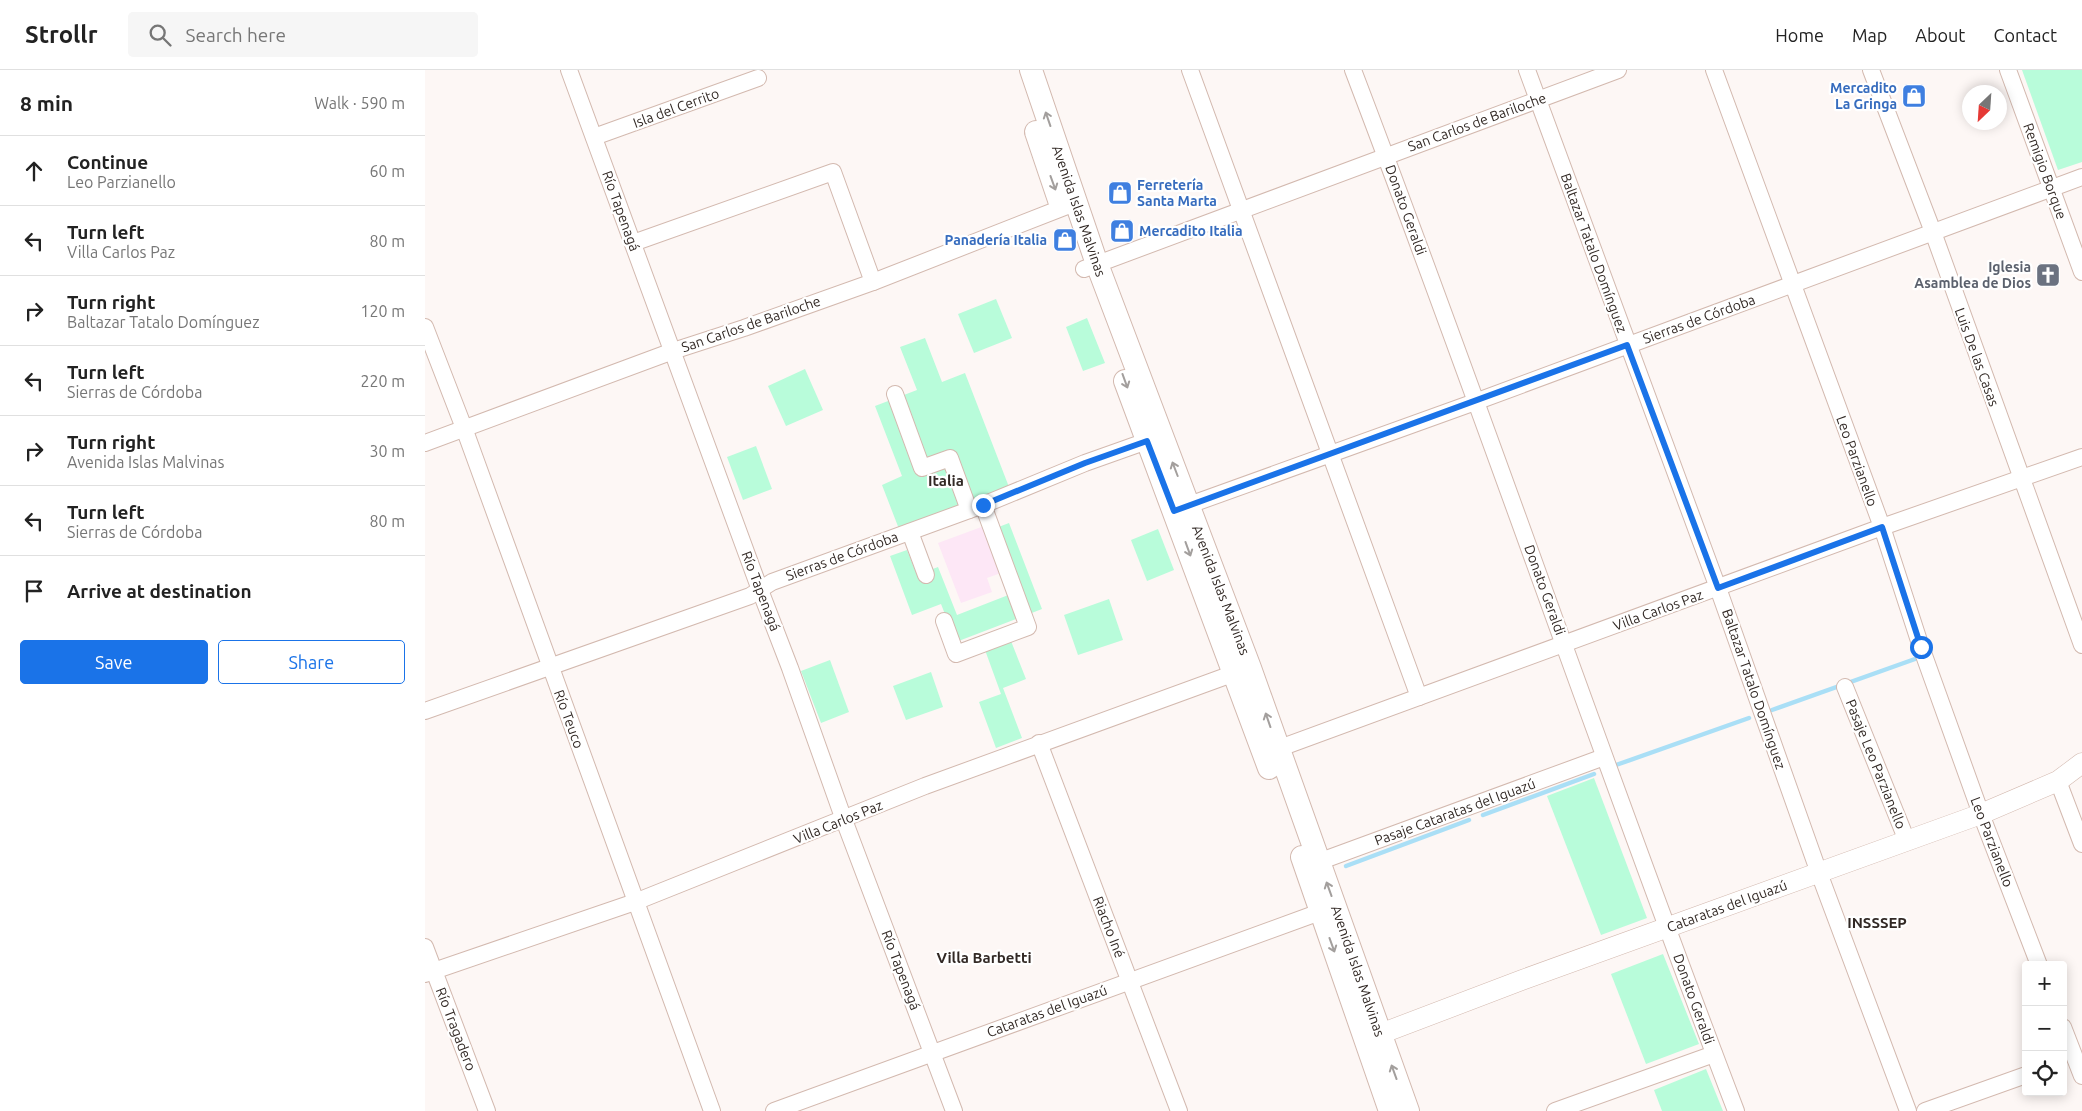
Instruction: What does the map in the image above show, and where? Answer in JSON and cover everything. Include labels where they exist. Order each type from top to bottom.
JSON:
[{"type":"main road","name":"Avenida Islas Malvinas","points":[[1016,70],[1069,206],[1312,864],[1373,1037],[1390,1111]]},
{"type":"main road","name":"Avenida Islas Malvinas","points":[[1031,70],[1069,206]]},
{"type":"main road","name":"Avenida Islas Malvinas","points":[[1091,267],[1147,441],[1181,508]]},
{"type":"main road","name":"Avenida Islas Malvinas","points":[[1312,864],[1320,912],[1373,1037],[1408,1111]]},
{"type":"street","name":"Río Tapenagá","points":[[569,70],[790,668],[844,820],[954,1111]]},
{"type":"street","points":[[1189,70],[1419,697]]},
{"type":"street","name":"Donato Geraldi","points":[[1353,70],[1565,644],[1604,757],[1736,1111]]},
{"type":"street","name":"Baltazar Tatalo Domínguez","points":[[1527,70],[1718,588],[1819,873],[1909,1111]]},
{"type":"street","name":"San Carlos de Bariloche","points":[[1091,267],[1239,210],[1618,70]]},
{"type":"street","name":"Leo Parzianello","points":[[1714,70],[1882,527],[1921,647],[1981,814],[2037,961]]},
{"type":"street","name":"Luis De las Casas","points":[[1871,70],[1933,232],[2020,478],[2082,645]]},
{"type":"street","name":"Remigio Borque","points":[[2008,70],[2082,272]]},
{"type":"street","name":"Isla del Cerrito","points":[[593,137],[758,78]]},
{"type":"street","points":[[633,243],[833,172],[873,282]]},
{"type":"street","name":"Sierras de Córdoba","points":[[1181,508],[1475,402],[2082,177]]},
{"type":"street","name":"San Carlos de Bariloche","points":[[425,443],[673,351],[873,282],[1069,206]]},
{"type":"street","name":"Río Teuco","points":[[425,328],[464,428],[712,1111]]},
{"type":"street","points":[[895,394],[922,468],[950,458],[976,508],[1028,627],[956,654],[944,621]]},
{"type":"street","name":"Sierras de Córdoba","points":[[425,711],[750,596],[772,582],[976,508],[1085,463],[1147,441]]},
{"type":"street","name":"Villa Carlos Paz","points":[[1271,751],[1882,527],[2082,457]]},
{"type":"street","points":[[911,532],[927,575]]},
{"type":"street","name":"Villa Carlos Paz","points":[[429,973],[635,902],[925,786],[1039,743],[1170,698],[1241,670]]},
{"type":"street","name":"Pasaje Leo Parzianello","points":[[1845,687],[1907,841]]},
{"type":"street","name":"Riacho Iné","points":[[1039,743],[1179,1111]]},
{"type":"street","name":"Pasaje Cataratas del Iguazú","points":[[1312,864],[1604,757]]},
{"type":"street","name":"Cataratas del Iguazú","points":[[1373,1037],[1668,927],[1981,814],[2059,781],[2082,763]]},
{"type":"street","points":[[2059,781],[2082,844]]},
{"type":"street","name":"Cataratas del Iguazú","points":[[775,1111],[1320,912]]},
{"type":"street","name":"Río Tragadero","points":[[425,947],[429,973],[487,1111]]},
{"type":"street","points":[[2067,1039],[2073,1058],[2082,1076]]},
{"type":"street","points":[[1555,1111],[1714,1054]]},
{"type":"street","points":[[1925,1111],[2022,1076]]},
{"type":"shaded area","points":[[984,526],[1001,573],[987,578],[992,592],[961,603],[938,543]]},
{"type":"green space","points":[[2022,70],[2082,70],[2082,162],[2058,170]]},
{"type":"green space","points":[[996,299],[1012,338],[974,353],[958,314]]},
{"type":"green space","points":[[1087,318],[1105,363],[1083,371],[1066,327]]},
{"type":"green space","points":[[925,338],[942,382],[965,373],[1009,487],[899,529],[882,485],[902,476],[875,406],[917,390],[900,347]]},
{"type":"green space","points":[[805,369],[823,410],[786,426],[768,386]]},
{"type":"green space","points":[[756,446],[772,489],[743,500],[727,457]]},
{"type":"green space","points":[[1009,523],[1042,609],[956,642],[941,604],[912,615],[890,556],[907,550],[917,575],[938,567],[957,615],[1021,590],[996,528]]},
{"type":"green space","points":[[1158,529],[1174,570],[1147,581],[1131,540]]},
{"type":"green space","points":[[1109,599],[1123,640],[1078,655],[1064,615]]},
{"type":"green space","points":[[1011,641],[1026,679],[1003,688],[1022,738],[996,748],[979,702],[1001,694],[985,650]]},
{"type":"green space","points":[[830,660],[849,712],[821,723],[801,671]]},
{"type":"green space","points":[[931,672],[943,707],[906,720],[893,686]]},
{"type":"green space","points":[[1594,778],[1647,918],[1601,935],[1547,796]]},
{"type":"green space","points":[[1663,954],[1699,1044],[1646,1064],[1611,974]]},
{"type":"green space","points":[[1706,1069],[1723,1111],[1662,1111],[1654,1090]]},
{"type":"waterway","points":[[1772,710],[1915,659]]},
{"type":"waterway","points":[[1616,765],[1749,718]]},
{"type":"waterway","points":[[1483,815],[1594,774]]},
{"type":"waterway","points":[[1346,866],[1469,820]]},
{"type":"place","name":"Mercadito La Gringa","points":[[1914,96]]},
{"type":"place","name":"Ferretería Santa Marta","points":[[1120,193]]},
{"type":"place","name":"Mercadito Italia","points":[[1122,231]]},
{"type":"place","name":"Panadería Italia","points":[[1065,240]]},
{"type":"place","name":"Iglesia Asamblea de Dios","points":[[2048,275]]},
{"type":"district","name":"Italia","points":[[946,481]]},
{"type":"district","name":"INSSSEP","points":[[1877,923]]},
{"type":"district","name":"Villa Barbetti","points":[[984,958]]},
{"type":"route","points":[[983,505],[1085,463],[1147,441],[1174,511],[1627,345],[1718,588],[1882,527],[1921,647]]}]
